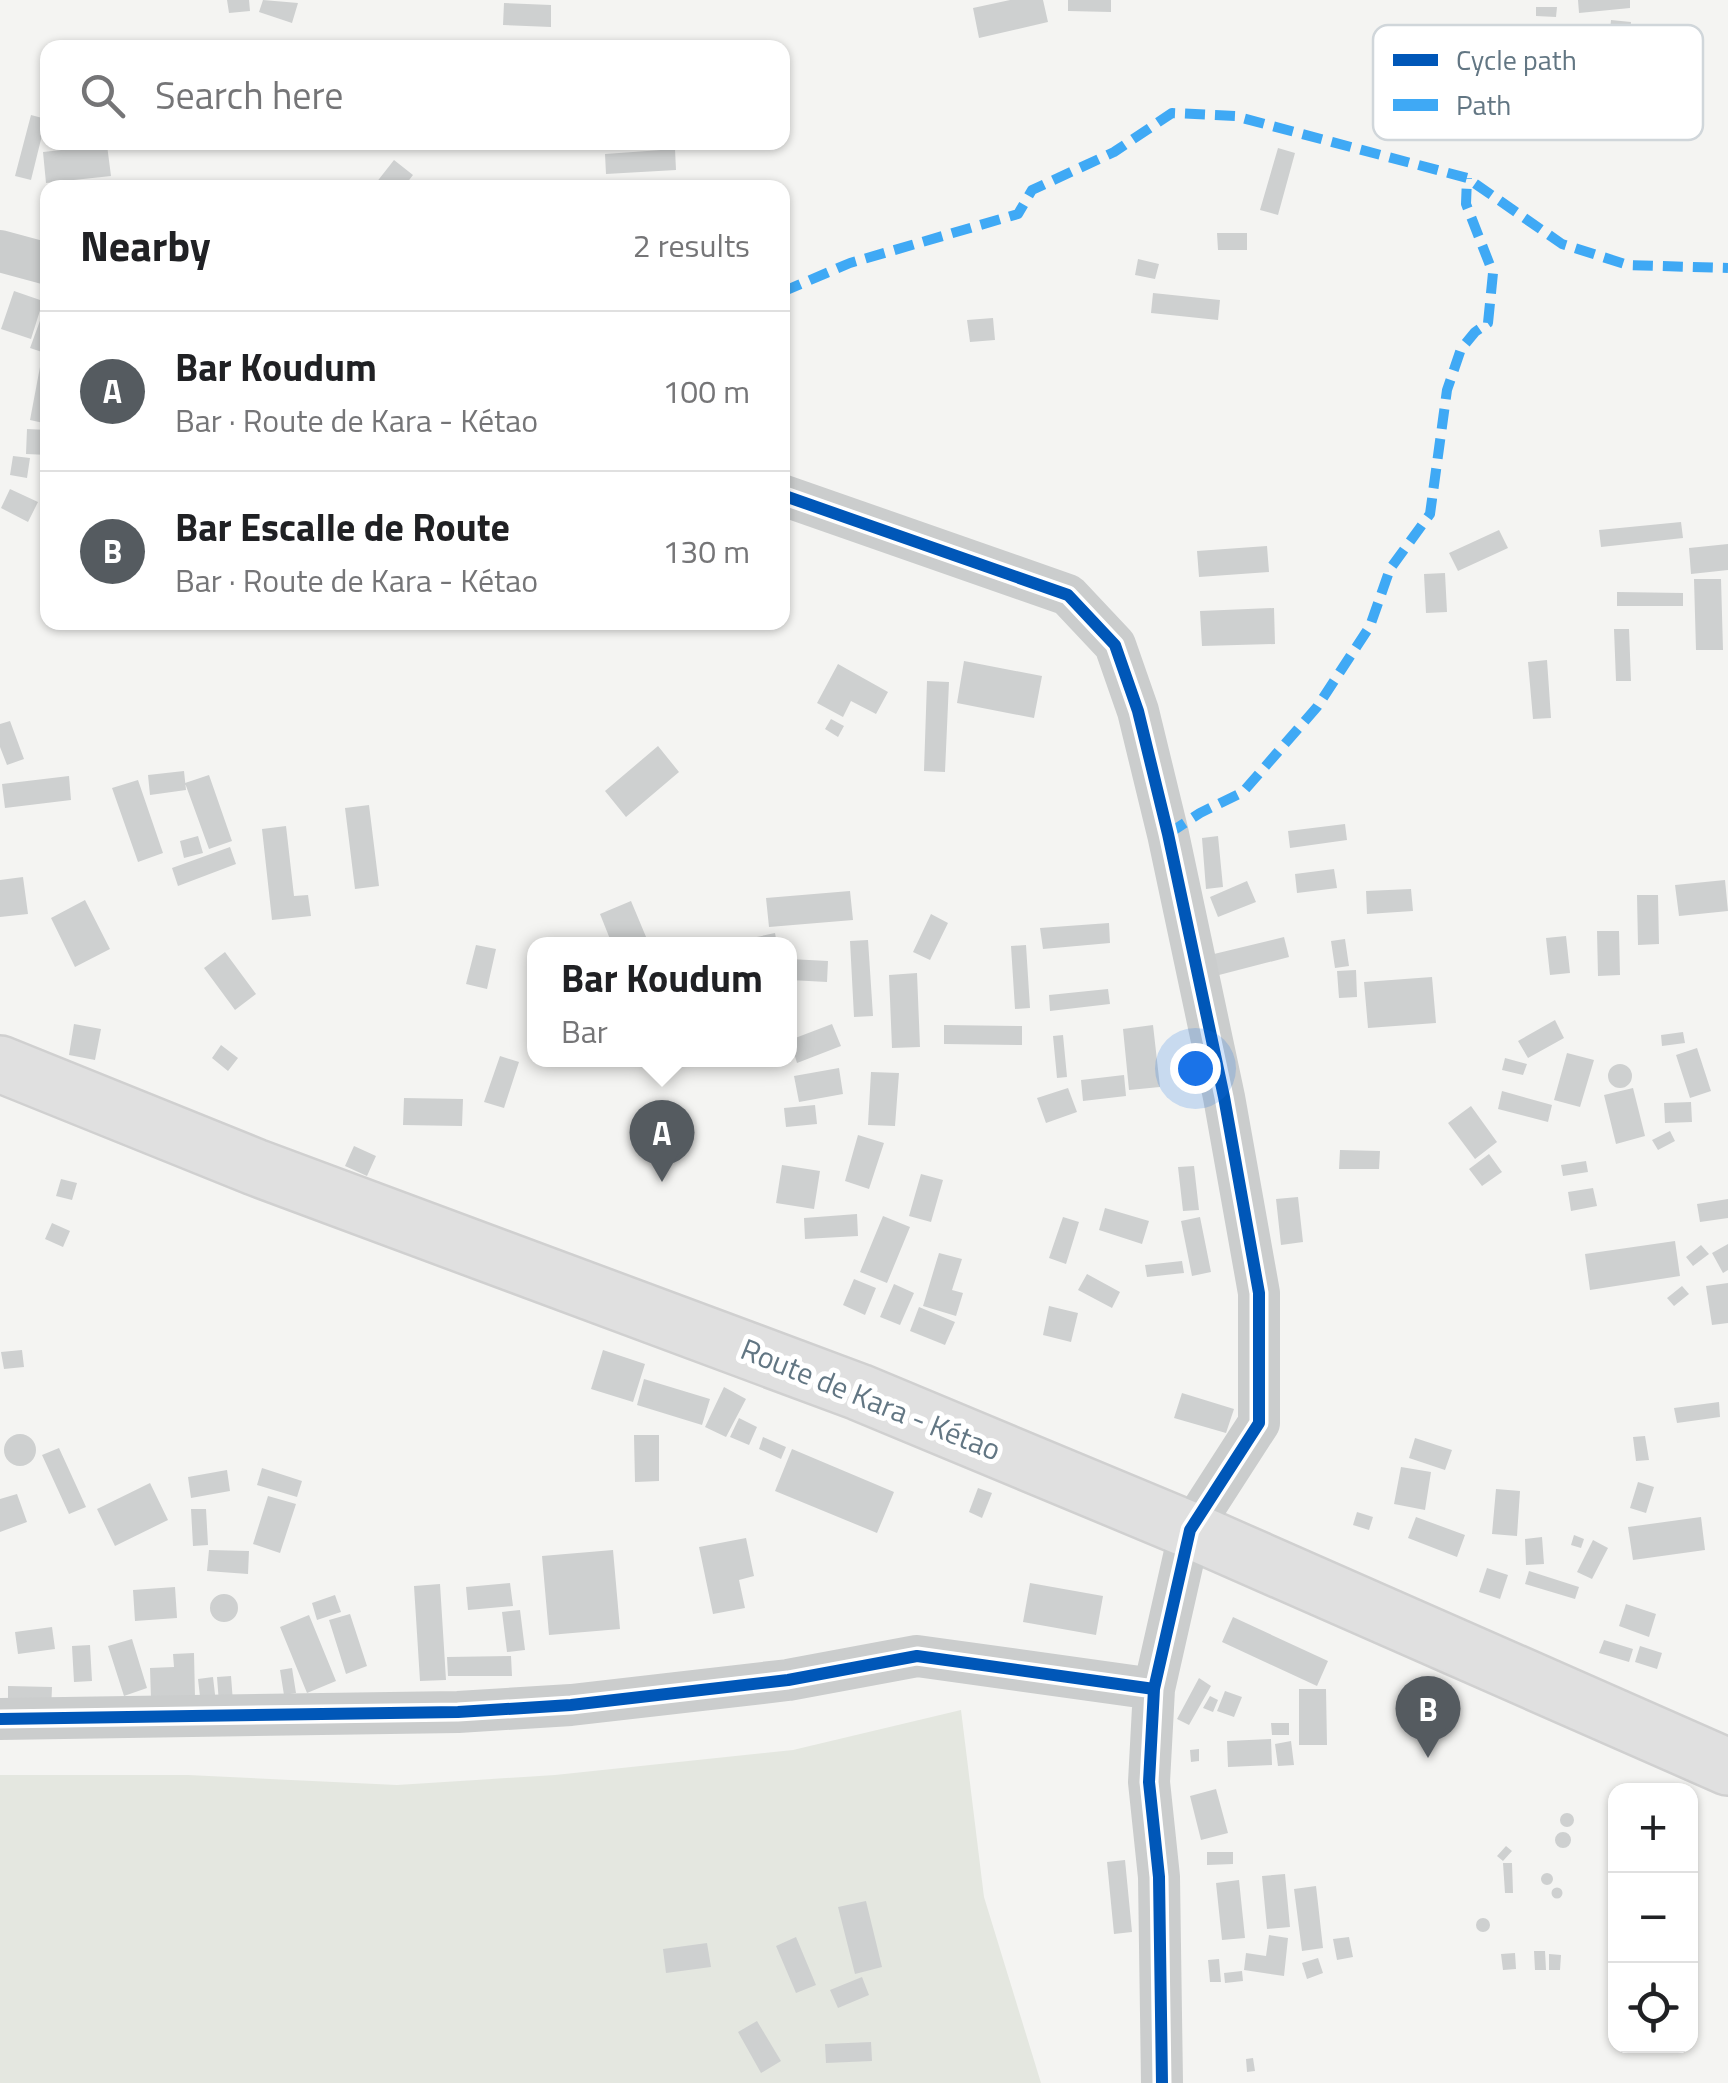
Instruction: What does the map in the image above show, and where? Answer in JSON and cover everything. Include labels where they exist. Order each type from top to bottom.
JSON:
[{"type":"main road","name":"Route de Kara - Kétao","points":[[0,1064],[273,1174],[859,1392],[1190,1530],[1728,1767]]},
{"type":"street","points":[[0,251],[40,262]]},
{"type":"street","points":[[790,498],[1068,595],[1115,645],[1138,711],[1168,834],[1224,1097],[1259,1294],[1259,1423],[1190,1530],[1154,1688],[1149,1782],[1159,1877],[1162,2083]]},
{"type":"street","points":[[0,1718],[458,1712],[571,1705],[788,1680],[917,1656],[1154,1688]]},
{"type":"shaded area","points":[[961,1710],[984,1897],[1041,2083],[0,2083],[0,1775],[188,1775],[397,1785],[555,1775],[793,1750]]},
{"type":"building","points":[[227,0],[249,0],[250,11],[229,13]]},
{"type":"building","points":[[263,0],[298,3],[292,23],[259,12]]},
{"type":"building","points":[[1010,0],[1043,0],[1048,22],[979,38],[973,8]]},
{"type":"building","points":[[1068,0],[1111,0],[1111,12],[1068,11]]},
{"type":"building","points":[[1578,0],[1630,0],[1630,8],[1579,13]]},
{"type":"building","points":[[504,3],[551,5],[551,27],[503,25]]},
{"type":"building","points":[[1536,7],[1557,7],[1556,17],[1536,16]]},
{"type":"building","points":[[1611,20],[1631,22],[1631,25],[1611,25]]},
{"type":"building","points":[[31,115],[40,117],[40,143],[31,180],[15,176]]},
{"type":"building","points":[[1278,148],[1295,153],[1278,215],[1260,210]]},
{"type":"building","points":[[108,150],[111,176],[46,180],[43,152]]},
{"type":"building","points":[[675,150],[676,170],[606,174],[605,154]]},
{"type":"building","points":[[394,160],[413,175],[409,180],[378,180]]},
{"type":"building","points":[[1217,233],[1247,233],[1247,250],[1218,250]]},
{"type":"building","points":[[1138,259],[1159,264],[1155,279],[1135,275]]},
{"type":"building","points":[[14,291],[40,300],[31,339],[1,329]]},
{"type":"building","points":[[1153,293],[1220,300],[1218,320],[1151,313]]},
{"type":"building","points":[[993,318],[995,340],[970,342],[967,320]]},
{"type":"building","points":[[40,321],[40,351],[30,348]]},
{"type":"building","points":[[40,367],[40,422],[30,420]]},
{"type":"building","points":[[27,429],[40,430],[40,455],[26,454]]},
{"type":"building","points":[[13,456],[30,458],[27,478],[10,475]]},
{"type":"building","points":[[10,489],[38,502],[28,522],[1,508]]},
{"type":"building","points":[[1681,522],[1683,538],[1601,547],[1599,530]]},
{"type":"building","points":[[1499,530],[1508,548],[1458,571],[1449,553]]},
{"type":"building","points":[[1728,544],[1728,570],[1691,574],[1689,548]]},
{"type":"building","points":[[1267,546],[1269,572],[1199,577],[1197,551]]},
{"type":"building","points":[[1445,573],[1447,612],[1426,613],[1424,574]]},
{"type":"building","points":[[1694,579],[1721,579],[1723,650],[1696,650]]},
{"type":"building","points":[[1617,592],[1683,593],[1683,606],[1617,606]]},
{"type":"building","points":[[1274,608],[1275,644],[1202,646],[1200,611]]},
{"type":"building","points":[[1614,629],[1629,629],[1631,681],[1616,681]]},
{"type":"building","points":[[1547,660],[1551,718],[1533,719],[1528,662]]},
{"type":"building","points":[[964,661],[1042,676],[1034,718],[957,703]]},
{"type":"building","points":[[838,664],[888,692],[876,714],[851,701],[843,717],[817,703]]},
{"type":"building","points":[[927,681],[949,682],[945,772],[924,771]]},
{"type":"building","points":[[831,719],[844,726],[838,737],[825,729]]},
{"type":"building","points":[[10,721],[24,759],[7,765],[0,747],[0,724]]},
{"type":"building","points":[[658,746],[679,772],[626,817],[605,791]]},
{"type":"building","points":[[184,771],[186,790],[150,795],[148,775]]},
{"type":"building","points":[[209,775],[232,841],[209,849],[185,783]]},
{"type":"building","points":[[69,776],[71,800],[5,808],[2,784]]},
{"type":"building","points":[[138,780],[163,853],[138,862],[112,788]]},
{"type":"building","points":[[369,805],[379,886],[355,889],[345,808]]},
{"type":"building","points":[[1345,824],[1347,840],[1290,848],[1288,831]]},
{"type":"building","points":[[286,826],[294,896],[308,895],[311,916],[272,920],[262,829]]},
{"type":"building","points":[[198,836],[203,853],[184,858],[180,841]]},
{"type":"building","points":[[1218,836],[1223,887],[1206,889],[1202,838]]},
{"type":"building","points":[[230,847],[236,864],[178,886],[172,868]]},
{"type":"building","points":[[1334,869],[1337,888],[1297,893],[1295,874]]},
{"type":"building","points":[[23,877],[28,914],[0,917],[0,880]]},
{"type":"building","points":[[1725,880],[1728,911],[1679,916],[1675,885]]},
{"type":"building","points":[[1247,881],[1256,902],[1218,917],[1210,897]]},
{"type":"building","points":[[1411,889],[1413,911],[1367,914],[1366,891]]},
{"type":"building","points":[[850,891],[853,920],[769,927],[766,898]]},
{"type":"building","points":[[1637,895],[1658,895],[1659,944],[1638,945]]},
{"type":"building","points":[[85,900],[110,949],[75,967],[51,918]]},
{"type":"building","points":[[631,901],[646,937],[609,937],[600,914]]},
{"type":"building","points":[[931,914],[948,923],[930,960],[913,952]]},
{"type":"building","points":[[1109,923],[1110,943],[1043,949],[1040,928]]},
{"type":"building","points":[[1597,931],[1619,931],[1620,975],[1598,976]]},
{"type":"building","points":[[1566,936],[1570,973],[1550,975],[1546,938]]},
{"type":"building","points":[[1284,937],[1289,957],[1219,975],[1214,954]]},
{"type":"building","points":[[1345,939],[1349,966],[1335,968],[1331,941]]},
{"type":"building","points":[[868,940],[873,1016],[854,1017],[850,941]]},
{"type":"building","points":[[476,945],[496,949],[487,989],[466,984]]},
{"type":"building","points":[[1026,945],[1030,1008],[1015,1009],[1011,946]]},
{"type":"building","points":[[225,952],[256,994],[235,1010],[204,968]]},
{"type":"building","points":[[797,959],[828,961],[827,982],[797,980]]},
{"type":"building","points":[[1356,970],[1357,997],[1339,998],[1337,971]]},
{"type":"building","points":[[917,973],[920,1047],[892,1048],[889,975]]},
{"type":"building","points":[[1432,977],[1436,1023],[1368,1028],[1364,982]]},
{"type":"building","points":[[1108,989],[1110,1004],[1050,1011],[1049,995]]},
{"type":"building","points":[[1555,1020],[1564,1038],[1528,1058],[1518,1041]]},
{"type":"building","points":[[74,1024],[101,1029],[95,1060],[69,1055]]},
{"type":"building","points":[[832,1024],[841,1046],[797,1063],[797,1037]]},
{"type":"building","points":[[944,1025],[1022,1026],[1022,1045],[944,1044]]},
{"type":"building","points":[[1153,1025],[1160,1087],[1129,1090],[1123,1029]]},
{"type":"building","points":[[1683,1032],[1685,1043],[1662,1046],[1661,1035]]},
{"type":"building","points":[[1063,1035],[1067,1077],[1057,1078],[1053,1036]]},
{"type":"building","points":[[221,1045],[238,1058],[228,1071],[212,1058]]},
{"type":"building","points":[[1697,1048],[1711,1091],[1690,1098],[1676,1055]]},
{"type":"building","points":[[1567,1053],[1594,1060],[1580,1107],[1554,1100]]},
{"type":"building","points":[[500,1056],[519,1062],[504,1108],[484,1102]]},
{"type":"building","points":[[1505,1058],[1527,1064],[1523,1075],[1502,1070]]},
{"type":"building","points":[[1620,1064],[1632,1076],[1620,1088],[1608,1076]]},
{"type":"building","points":[[839,1068],[843,1094],[799,1102],[794,1076]]},
{"type":"building","points":[[871,1072],[899,1073],[895,1126],[868,1125]]},
{"type":"building","points":[[1124,1075],[1126,1096],[1083,1101],[1081,1080]]},
{"type":"building","points":[[1068,1088],[1077,1112],[1046,1123],[1037,1098]]},
{"type":"building","points":[[1633,1088],[1645,1136],[1616,1144],[1604,1095]]},
{"type":"building","points":[[1502,1091],[1552,1105],[1548,1122],[1498,1109]]},
{"type":"building","points":[[404,1098],[463,1099],[462,1126],[403,1125]]},
{"type":"building","points":[[1691,1102],[1692,1122],[1665,1123],[1664,1103]]},
{"type":"building","points":[[815,1105],[817,1124],[786,1127],[784,1108]]},
{"type":"building","points":[[1471,1106],[1497,1142],[1475,1159],[1448,1123]]},
{"type":"building","points":[[1670,1131],[1675,1141],[1658,1150],[1652,1140]]},
{"type":"building","points":[[858,1135],[884,1143],[869,1189],[845,1181]]},
{"type":"building","points":[[354,1146],[376,1156],[367,1176],[345,1166]]},
{"type":"building","points":[[1340,1150],[1380,1151],[1379,1169],[1339,1169]]},
{"type":"building","points":[[1489,1154],[1502,1172],[1482,1186],[1469,1169]]},
{"type":"building","points":[[1586,1161],[1588,1172],[1563,1176],[1561,1165]]},
{"type":"building","points":[[782,1165],[820,1171],[814,1209],[776,1203]]},
{"type":"building","points":[[1194,1166],[1199,1210],[1183,1211],[1178,1167]]},
{"type":"building","points":[[921,1174],[943,1180],[931,1222],[909,1216]]},
{"type":"building","points":[[61,1179],[77,1183],[72,1200],[56,1196]]},
{"type":"building","points":[[1593,1188],[1597,1206],[1571,1211],[1568,1192]]},
{"type":"building","points":[[1298,1197],[1303,1242],[1281,1245],[1276,1199]]},
{"type":"building","points":[[1728,1199],[1728,1218],[1700,1222],[1697,1204]]},
{"type":"building","points":[[1105,1208],[1149,1221],[1142,1244],[1099,1230]]},
{"type":"building","points":[[857,1214],[858,1236],[805,1239],[804,1218]]},
{"type":"building","points":[[883,1216],[910,1227],[887,1283],[860,1272]]},
{"type":"building","points":[[1063,1217],[1079,1222],[1066,1264],[1049,1258]]},
{"type":"building","points":[[1200,1217],[1211,1272],[1192,1276],[1181,1221]]},
{"type":"building","points":[[52,1223],[70,1231],[63,1247],[45,1239]]},
{"type":"building","points":[[1675,1241],[1680,1276],[1590,1290],[1585,1254]]},
{"type":"building","points":[[1728,1244],[1728,1270],[1723,1273],[1712,1253]]},
{"type":"building","points":[[1701,1245],[1709,1254],[1693,1266],[1686,1257]]},
{"type":"building","points":[[939,1253],[962,1259],[952,1290],[963,1293],[956,1316],[923,1306]]},
{"type":"building","points":[[1182,1261],[1184,1273],[1147,1277],[1145,1265]]},
{"type":"building","points":[[1087,1274],[1120,1292],[1112,1308],[1078,1290]]},
{"type":"building","points":[[854,1279],[876,1288],[865,1315],[843,1305]]},
{"type":"building","points":[[1728,1283],[1728,1323],[1712,1325],[1706,1286]]},
{"type":"building","points":[[894,1284],[914,1293],[900,1325],[880,1317]]},
{"type":"building","points":[[1682,1286],[1689,1294],[1674,1306],[1667,1298]]},
{"type":"building","points":[[1049,1306],[1078,1313],[1071,1342],[1043,1335]]},
{"type":"building","points":[[919,1307],[955,1322],[945,1345],[910,1331]]},
{"type":"building","points":[[22,1350],[24,1367],[4,1369],[1,1352]]},
{"type":"building","points":[[603,1350],[645,1364],[633,1402],[591,1389]]},
{"type":"building","points":[[644,1379],[710,1399],[702,1425],[637,1405]]},
{"type":"building","points":[[724,1387],[746,1399],[726,1437],[705,1427]]},
{"type":"building","points":[[1182,1393],[1234,1409],[1226,1433],[1174,1418]]},
{"type":"building","points":[[1719,1402],[1720,1417],[1677,1423],[1674,1408]]},
{"type":"building","points":[[739,1418],[757,1427],[749,1445],[730,1437]]},
{"type":"building","points":[[20,1434],[32,1438],[36,1450],[32,1462],[20,1466],[8,1462],[4,1450],[8,1438]]},
{"type":"building","points":[[634,1435],[659,1435],[659,1481],[635,1482]]},
{"type":"building","points":[[1645,1436],[1649,1460],[1636,1461],[1633,1437]]},
{"type":"building","points":[[763,1437],[786,1447],[781,1459],[759,1449]]},
{"type":"building","points":[[1415,1438],[1452,1450],[1445,1470],[1409,1458]]},
{"type":"building","points":[[59,1448],[86,1507],[69,1514],[42,1455]]},
{"type":"building","points":[[792,1449],[894,1492],[877,1533],[775,1491]]},
{"type":"building","points":[[1401,1467],[1431,1472],[1425,1510],[1394,1504]]},
{"type":"building","points":[[262,1468],[302,1481],[297,1497],[257,1485]]},
{"type":"building","points":[[227,1470],[230,1491],[191,1498],[188,1477]]},
{"type":"building","points":[[1638,1482],[1654,1487],[1646,1513],[1630,1508]]},
{"type":"building","points":[[150,1483],[168,1520],[115,1546],[97,1509]]},
{"type":"building","points":[[978,1488],[992,1493],[982,1518],[969,1512]]},
{"type":"building","points":[[1496,1489],[1520,1491],[1517,1536],[1492,1534]]},
{"type":"building","points":[[17,1494],[27,1522],[0,1532],[0,1499]]},
{"type":"building","points":[[268,1496],[296,1504],[280,1553],[253,1544]]},
{"type":"building","points":[[191,1509],[206,1509],[208,1545],[193,1546]]},
{"type":"building","points":[[1357,1512],[1373,1517],[1369,1530],[1353,1525]]},
{"type":"building","points":[[1416,1517],[1465,1535],[1457,1557],[1408,1538]]},
{"type":"building","points":[[1701,1517],[1705,1550],[1633,1560],[1628,1527]]},
{"type":"building","points":[[1574,1535],[1584,1539],[1581,1548],[1571,1545]]},
{"type":"building","points":[[1542,1537],[1544,1564],[1526,1565],[1525,1539]]},
{"type":"building","points":[[746,1538],[754,1576],[739,1580],[745,1608],[713,1614],[699,1547]]},
{"type":"building","points":[[1593,1540],[1608,1548],[1592,1579],[1577,1572]]},
{"type":"building","points":[[209,1550],[249,1551],[248,1574],[207,1571]]},
{"type":"building","points":[[613,1550],[620,1629],[549,1635],[542,1556]]},
{"type":"building","points":[[1487,1568],[1508,1575],[1500,1599],[1479,1592]]},
{"type":"building","points":[[1529,1571],[1579,1587],[1575,1599],[1525,1584]]},
{"type":"building","points":[[510,1583],[513,1606],[468,1610],[466,1587]]},
{"type":"building","points":[[1030,1583],[1103,1596],[1096,1635],[1023,1622]]},
{"type":"building","points":[[440,1584],[446,1680],[420,1681],[414,1586]]},
{"type":"building","points":[[175,1587],[177,1618],[135,1621],[133,1590]]},
{"type":"building","points":[[224,1594],[234,1598],[238,1608],[234,1618],[224,1622],[214,1618],[210,1608],[214,1598]]},
{"type":"building","points":[[335,1595],[341,1612],[317,1620],[312,1603]]},
{"type":"building","points":[[1626,1604],[1656,1614],[1649,1637],[1619,1626]]},
{"type":"building","points":[[520,1610],[525,1650],[507,1652],[502,1612]]},
{"type":"building","points":[[350,1614],[367,1666],[346,1674],[329,1620]]},
{"type":"building","points":[[309,1615],[336,1681],[307,1693],[280,1627]]},
{"type":"building","points":[[1233,1617],[1328,1661],[1317,1686],[1222,1642]]},
{"type":"building","points":[[52,1627],[55,1649],[18,1654],[15,1632]]},
{"type":"building","points":[[132,1639],[147,1688],[124,1696],[108,1646]]},
{"type":"building","points":[[1604,1640],[1633,1649],[1629,1662],[1599,1653]]},
{"type":"building","points":[[90,1645],[92,1681],[74,1682],[72,1646]]},
{"type":"building","points":[[1640,1646],[1662,1653],[1657,1669],[1635,1662]]},
{"type":"building","points":[[194,1653],[195,1698],[151,1699],[150,1668],[174,1667],[173,1654]]},
{"type":"building","points":[[511,1656],[512,1676],[448,1676],[447,1657]]},
{"type":"building","points":[[292,1668],[296,1693],[284,1695],[280,1670]]},
{"type":"building","points":[[231,1676],[233,1702],[219,1703],[217,1677]]},
{"type":"building","points":[[213,1677],[216,1703],[201,1705],[198,1679]]},
{"type":"building","points":[[1199,1678],[1211,1686],[1189,1725],[1177,1719]]},
{"type":"building","points":[[8,1686],[52,1687],[51,1711],[8,1710]]},
{"type":"building","points":[[1299,1689],[1326,1689],[1327,1745],[1299,1745]]},
{"type":"building","points":[[1225,1691],[1242,1697],[1234,1717],[1217,1711]]},
{"type":"building","points":[[1210,1696],[1218,1700],[1213,1712],[1203,1708]]},
{"type":"building","points":[[1271,1723],[1289,1723],[1289,1735],[1272,1735]]},
{"type":"building","points":[[1271,1739],[1272,1765],[1228,1767],[1227,1741]]},
{"type":"building","points":[[1291,1741],[1294,1765],[1278,1766],[1275,1744]]},
{"type":"building","points":[[1199,1749],[1199,1761],[1191,1762],[1190,1750]]},
{"type":"building","points":[[1216,1789],[1228,1833],[1201,1840],[1190,1796]]},
{"type":"building","points":[[1567,1813],[1574,1820],[1567,1827],[1560,1820]]},
{"type":"building","points":[[1563,1832],[1571,1840],[1563,1848],[1555,1840]]},
{"type":"building","points":[[1506,1846],[1512,1851],[1503,1861],[1497,1856]]},
{"type":"building","points":[[1207,1852],[1233,1852],[1233,1864],[1207,1865]]},
{"type":"building","points":[[1125,1860],[1132,1932],[1114,1934],[1107,1862]]},
{"type":"building","points":[[1503,1863],[1512,1863],[1513,1893],[1505,1893]]},
{"type":"building","points":[[1547,1873],[1553,1879],[1547,1885],[1541,1879]]},
{"type":"building","points":[[1285,1874],[1290,1927],[1267,1929],[1262,1876]]},
{"type":"building","points":[[1239,1880],[1245,1938],[1222,1940],[1216,1883]]},
{"type":"building","points":[[1316,1886],[1323,1948],[1302,1951],[1294,1889]]},
{"type":"building","points":[[1557,1887],[1563,1893],[1557,1899],[1551,1893]]},
{"type":"building","points":[[866,1901],[882,1967],[855,1974],[838,1907]]},
{"type":"building","points":[[1483,1918],[1490,1925],[1483,1932],[1476,1925]]},
{"type":"building","points":[[1269,1935],[1288,1938],[1284,1976],[1244,1970],[1246,1953],[1266,1956]]},
{"type":"building","points":[[796,1937],[816,1985],[796,1993],[776,1946]]},
{"type":"building","points":[[1349,1937],[1353,1957],[1337,1960],[1333,1939]]},
{"type":"building","points":[[707,1943],[711,1967],[666,1973],[663,1949]]},
{"type":"building","points":[[1534,1951],[1545,1951],[1546,1970],[1535,1970]]},
{"type":"building","points":[[1515,1953],[1516,1969],[1503,1970],[1501,1954]]},
{"type":"building","points":[[1549,1954],[1561,1955],[1560,1970],[1549,1970]]},
{"type":"building","points":[[1318,1958],[1323,1973],[1307,1979],[1302,1963]]},
{"type":"building","points":[[1219,1959],[1221,1982],[1210,1982],[1208,1960]]},
{"type":"building","points":[[1242,1971],[1243,1981],[1225,1983],[1224,1973]]},
{"type":"building","points":[[862,1977],[869,1995],[838,2008],[830,1990]]},
{"type":"building","points":[[757,2021],[781,2061],[761,2073],[738,2032]]},
{"type":"building","points":[[871,2042],[872,2061],[826,2063],[825,2044]]},
{"type":"building","points":[[1253,2058],[1255,2071],[1247,2072],[1246,2059]]},
{"type":"marked path","points":[[790,289],[850,263],[1018,214],[1032,190],[1114,152],[1172,113],[1235,116],[1467,178],[1562,244],[1628,265],[1728,268]]},
{"type":"marked path","points":[[1168,834],[1243,792],[1317,707],[1370,626],[1390,569],[1430,514],[1447,390],[1461,349],[1488,323],[1493,273],[1466,204],[1467,178]]},
{"type":"cycle path","points":[[790,498],[1068,595],[1115,645],[1138,711],[1168,834],[1224,1097],[1259,1293],[1259,1423],[1190,1530],[1154,1689],[1149,1782],[1159,1877],[1162,2083]]},
{"type":"cycle path","points":[[0,1719],[458,1712],[571,1705],[788,1680],[917,1656],[1154,1689]]},
{"type":"place","name":"Bar Koudum","points":[[662,1182]]},
{"type":"place","name":"Bar Escalle de Route","points":[[1428,1758]]}]
